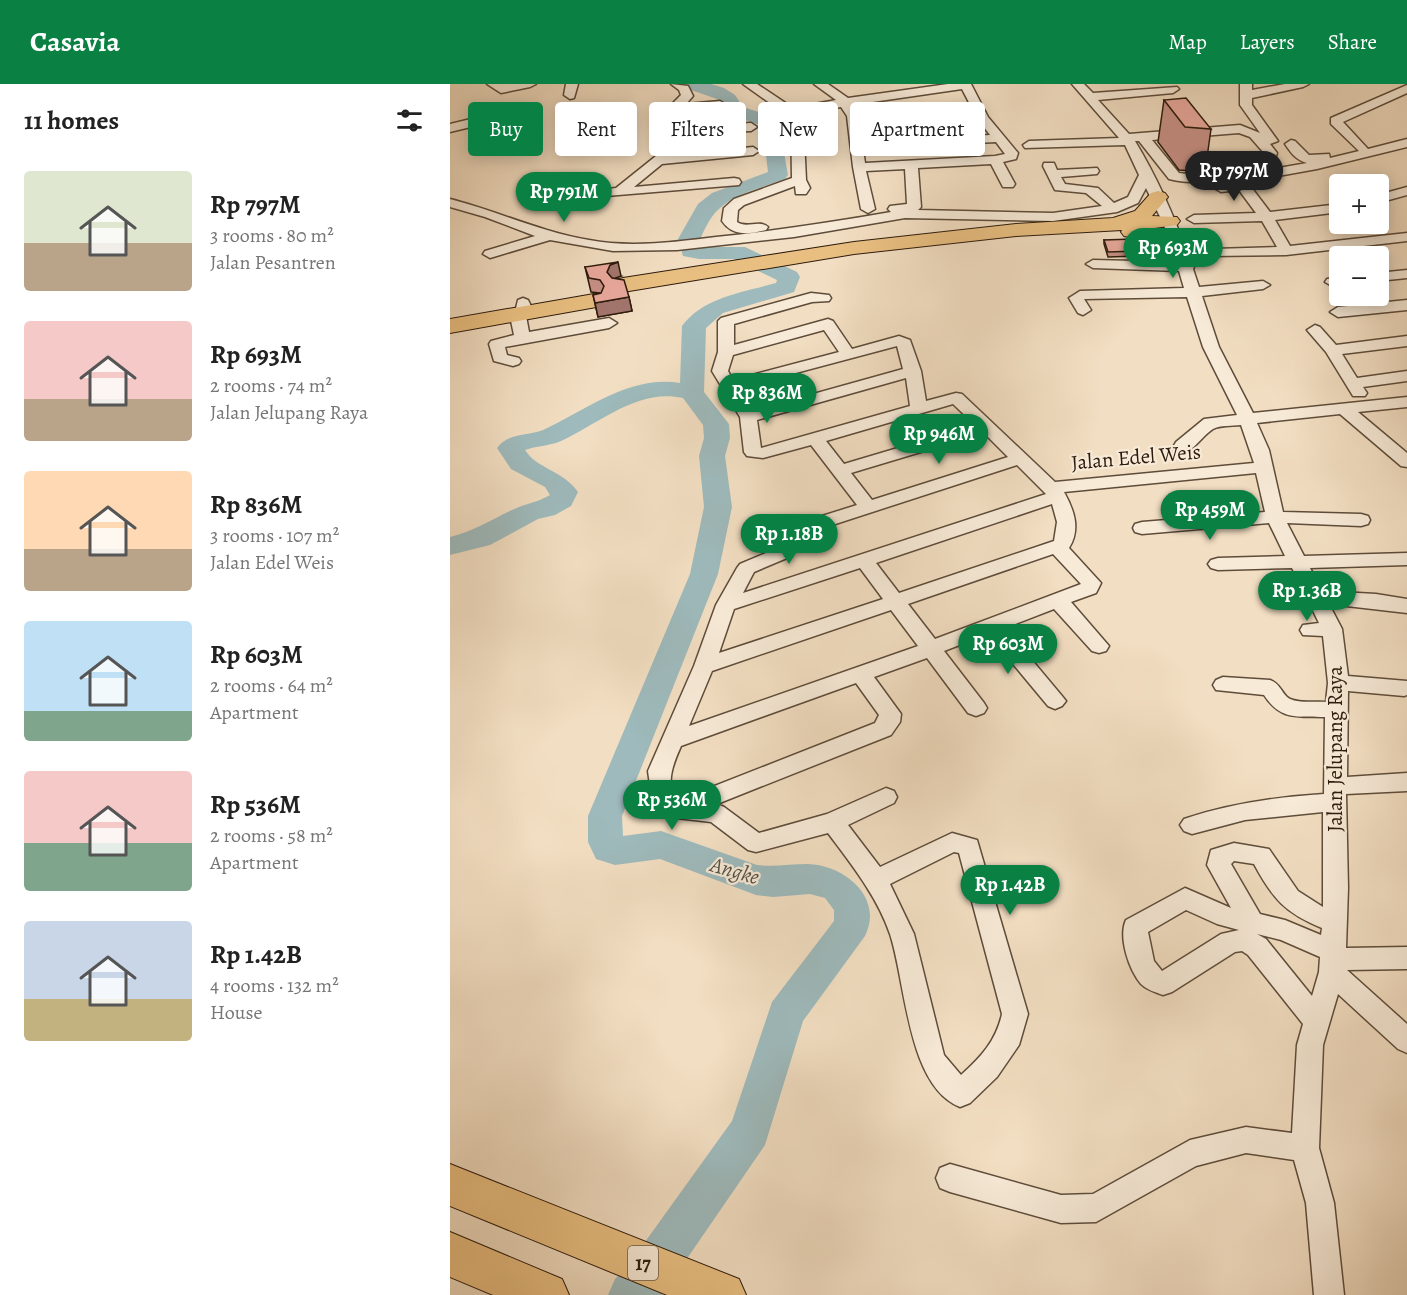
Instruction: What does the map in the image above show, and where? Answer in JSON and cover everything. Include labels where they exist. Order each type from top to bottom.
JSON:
[{"type":"highway","points":[[737,273],[794,257],[1016,230],[1129,221],[1142,215],[1156,193]]},
{"type":"highway","points":[[1106,222],[1179,246]]},
{"type":"highway","points":[[625,290],[737,273],[815,266],[1106,222],[1171,223]]},
{"type":"highway","points":[[450,326],[521,319],[592,296]]},
{"type":"highway","points":[[450,315],[521,319]]},
{"type":"highway","name":"17","points":[[450,1185],[723,1295]]},
{"type":"highway","points":[[450,1254],[532,1289]]},
{"type":"street","points":[[493,84],[501,89],[530,84]]},
{"type":"street","points":[[677,84],[684,88],[687,96],[682,102]]},
{"type":"street","points":[[749,84],[776,102]]},
{"type":"street","points":[[820,84],[847,101],[850,108]]},
{"type":"street","name":"Jalan Jelupang Raya","points":[[1078,84],[1127,140],[1147,173],[1171,223],[1211,347],[1248,420],[1260,450],[1275,517],[1332,629],[1338,683],[1333,961],[1310,1045],[1305,1148],[1320,1203],[1329,1295]]},
{"type":"street","points":[[838,103],[965,85],[974,102]]},
{"type":"street","points":[[1298,85],[1246,89],[1246,105],[1249,111],[1288,157],[1308,160],[1407,141]]},
{"type":"street","points":[[1258,103],[1298,85]]},
{"type":"street","points":[[1090,97],[1173,89]]},
{"type":"street","points":[[1362,111],[1407,89]]},
{"type":"street","points":[[1362,148],[1335,122],[1337,119],[1362,111],[1407,103]]},
{"type":"street","points":[[859,167],[1006,158],[1012,153],[985,120]]},
{"type":"street","points":[[450,128],[468,124]]},
{"type":"street","points":[[746,127],[751,127]]},
{"type":"street","points":[[1029,145],[1127,140],[1142,137],[1240,129],[1254,134],[1272,153],[1268,162],[1239,172],[1188,179],[1174,176],[1155,149],[1142,137]]},
{"type":"street","points":[[985,139],[1000,138]]},
{"type":"street","points":[[1156,193],[1288,157],[1407,141]]},
{"type":"street","points":[[660,160],[753,151]]},
{"type":"street","points":[[620,192],[645,169],[664,156]]},
{"type":"street","points":[[798,156],[799,180],[739,202],[731,208],[729,221],[734,227],[744,229],[868,209],[914,207],[911,164]]},
{"type":"street","points":[[858,156],[868,209]]},
{"type":"street","points":[[995,160],[1008,184]]},
{"type":"street","points":[[1092,171],[1051,170],[1060,187],[1083,187],[1094,190],[1106,222]]},
{"type":"street","points":[[1200,190],[1243,186],[1337,170]]},
{"type":"street","points":[[450,203],[490,214],[549,236],[613,247],[677,246],[794,233],[905,214],[1053,217],[1106,222],[1133,200],[1147,173]]},
{"type":"street","points":[[587,195],[734,182]]},
{"type":"street","points":[[1243,186],[1266,217],[1286,250]]},
{"type":"street","points":[[1389,196],[1407,190]]},
{"type":"street","points":[[1389,204],[1407,204]]},
{"type":"street","points":[[1194,219],[1266,217],[1329,209]]},
{"type":"street","points":[[490,254],[549,236]]},
{"type":"street","points":[[1214,253],[1286,250],[1407,237]]},
{"type":"street","points":[[1093,264],[1187,267]]},
{"type":"street","points":[[1389,276],[1407,274]]},
{"type":"street","points":[[1083,310],[1076,297],[1080,295],[1193,292],[1263,285]]},
{"type":"street","points":[[824,298],[811,297],[726,321],[726,352],[720,371],[748,417],[913,371]]},
{"type":"street","points":[[1338,312],[1407,305]]},
{"type":"street","points":[[513,361],[500,358],[497,344],[521,319],[609,323]]},
{"type":"street","points":[[726,352],[828,324],[847,353]]},
{"type":"street","points":[[1315,330],[1332,350],[1357,388],[1407,376]]},
{"type":"street","points":[[729,386],[899,341],[904,343],[913,371],[919,409]]},
{"type":"street","points":[[1332,350],[1407,341]]},
{"type":"street","points":[[1191,348],[1211,347]]},
{"type":"street","name":"Jalan Edel Weis","points":[[748,417],[753,452],[757,453],[959,398],[1054,492],[1264,467]]},
{"type":"street","points":[[1181,449],[1210,423],[1407,402]]},
{"type":"street","points":[[1345,410],[1407,462]]},
{"type":"street","points":[[840,471],[987,427]]},
{"type":"street","points":[[815,439],[867,506]]},
{"type":"street","points":[[886,796],[833,822],[756,843],[716,813],[676,811],[663,799],[659,771],[704,666],[726,605],[747,568],[780,554],[813,525],[1021,458]]},
{"type":"street","points":[[704,666],[1057,547],[1062,544],[1068,525],[1066,511],[1054,492],[864,560],[726,605]]},
{"type":"street","points":[[1142,528],[1275,517],[1361,520]]},
{"type":"street","points":[[673,740],[930,649],[1089,588],[1091,583],[1057,547]]},
{"type":"street","points":[[1218,564],[1407,559]]},
{"type":"street","points":[[864,560],[976,708]]},
{"type":"street","points":[[1317,597],[1376,601],[1407,606]]},
{"type":"street","points":[[1058,601],[1099,646]]},
{"type":"street","points":[[992,625],[1054,701]]},
{"type":"street","points":[[1310,630],[1332,629]]},
{"type":"street","points":[[676,811],[883,729],[889,722],[890,714],[860,673]]},
{"type":"street","points":[[1338,683],[1404,688]]},
{"type":"street","points":[[1223,686],[1270,688],[1280,703],[1290,708],[1336,710]]},
{"type":"street","points":[[1192,825],[1226,814],[1407,782]]},
{"type":"street","points":[[833,822],[876,880],[902,934],[932,1061],[960,1094],[988,1068],[1010,1037],[1015,1014],[969,847],[952,842],[876,880]]},
{"type":"street","points":[[1252,922],[1219,865],[1219,857],[1234,852],[1261,856],[1282,894],[1305,911],[1334,922]]},
{"type":"street","points":[[1316,1020],[1257,947],[1245,940],[1230,942],[1163,984],[1155,982],[1140,961],[1135,927],[1185,898],[1226,917],[1285,930],[1333,961],[1407,1041]]},
{"type":"street","points":[[1333,961],[1407,958]]},
{"type":"street","points":[[950,1178],[1061,1209],[1096,1208],[1190,1154],[1246,1140],[1305,1148]]},
{"type":"building","points":[[1186,98],[1211,129],[1185,127],[1164,100]]},
{"type":"building","points":[[1134,239],[1138,251],[1108,252],[1104,240]]},
{"type":"building","points":[[618,262],[610,265],[607,272],[612,278],[624,280],[629,297],[595,303],[593,295],[601,293],[604,286],[600,280],[589,278],[585,267]]},
{"type":"waterway","points":[[691,84],[723,95],[729,99],[736,111],[779,125],[774,147],[778,175],[719,197],[705,208],[689,239],[691,251],[699,253],[737,252],[789,277],[786,287],[715,308],[694,326],[692,393]]},
{"type":"waterway","points":[[450,546],[480,539],[529,513],[545,509],[561,500],[565,492],[554,481],[520,463],[510,448],[564,430],[638,393],[669,389],[692,393]]},
{"type":"waterway","name":"Angke","points":[[631,1295],[643,1283],[750,1131],[786,1014],[852,925],[852,906],[837,887],[810,879],[773,882],[756,880],[661,845],[615,851],[608,849],[605,838],[605,816],[704,574],[718,507],[712,456],[717,438],[716,424],[692,393]]}]
